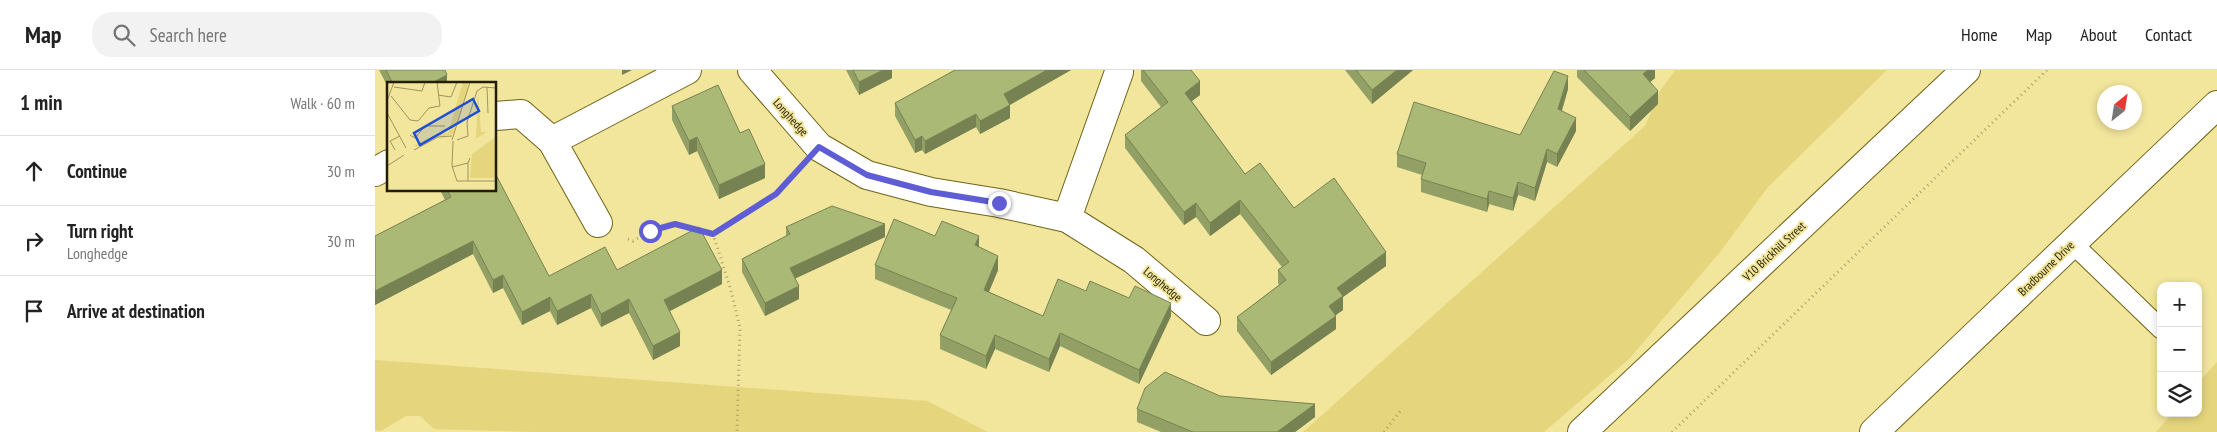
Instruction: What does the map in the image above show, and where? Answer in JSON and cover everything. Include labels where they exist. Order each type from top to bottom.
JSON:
[{"type":"street","points":[[552,141],[687,70]]},
{"type":"street","name":"Longhedge","points":[[752,70],[819,147],[867,175],[931,192],[999,203],[1067,218],[1134,260],[1206,321]]},
{"type":"street","name":"V10 Brickhill Street","points":[[1581,432],[1966,70]]},
{"type":"street","points":[[1067,218],[1119,72]]},
{"type":"street","name":"Bradbourne Drive","points":[[1874,432],[2217,105]]},
{"type":"street","points":[[496,116],[521,114],[552,141],[597,223]]},
{"type":"street","points":[[375,172],[387,165]]},
{"type":"lane","points":[[2072,243],[2159,327]]},
{"type":"path","points":[[1672,432],[2047,70]]},
{"type":"path","points":[[597,223],[633,241],[650,231],[675,224],[713,234],[776,194],[819,147]]},
{"type":"path","points":[[713,234],[741,328],[737,432]]},
{"type":"path","points":[[1384,432],[1401,410]]},
{"type":"shaded area","points":[[1675,70],[1887,70],[1768,187],[1720,252],[1629,359],[1544,432],[1303,432],[1645,126],[1660,91]]},
{"type":"shaded area","points":[[375,360],[927,401],[988,432],[538,432],[434,429],[420,416],[406,416],[381,431],[375,430]]},
{"type":"shaded area","points":[[2217,362],[2217,432],[2156,432],[2169,417],[2202,417],[2202,379]]},
{"type":"building","points":[[386,70],[445,70],[447,75],[434,82],[392,82]]},
{"type":"building","points":[[853,70],[883,70],[859,82]]},
{"type":"building","points":[[955,70],[1047,70],[1004,94],[1010,105],[980,121],[976,114],[925,141],[922,136],[915,140],[895,103]]},
{"type":"building","points":[[1143,70],[1191,70],[1200,81],[1185,93],[1245,174],[1260,163],[1294,208],[1334,178],[1386,252],[1337,288],[1343,296],[1329,306],[1336,316],[1271,362],[1237,317],[1286,280],[1278,270],[1289,262],[1240,200],[1210,223],[1196,203],[1184,212],[1125,135],[1168,102]]},
{"type":"building","points":[[1356,70],[1397,70],[1372,90]]},
{"type":"building","points":[[1584,70],[1648,70],[1643,74],[1658,91],[1630,117]]},
{"type":"building","points":[[1554,71],[1568,76],[1558,109],[1576,118],[1557,154],[1547,149],[1535,188],[1518,182],[1513,198],[1489,191],[1487,199],[1421,179],[1426,163],[1397,154],[1414,102],[1520,135]]},
{"type":"building","points":[[718,85],[740,133],[749,129],[765,164],[719,185],[697,137],[689,141],[672,106]]},
{"type":"building","points":[[496,175],[549,276],[605,247],[617,270],[699,227],[722,270],[664,300],[680,332],[653,346],[629,299],[601,314],[591,294],[557,311],[550,297],[522,312],[503,275],[493,280],[473,241],[375,291],[375,236],[451,197],[448,191],[496,191]]},
{"type":"building","points":[[832,206],[885,224],[790,268],[799,286],[765,303],[742,259],[790,234],[786,227]]},
{"type":"building","points":[[894,219],[935,236],[942,221],[979,236],[975,245],[998,256],[984,290],[1043,316],[1058,279],[1086,291],[1090,281],[1129,298],[1135,286],[1171,303],[1139,370],[1060,333],[1049,359],[995,335],[986,356],[940,335],[957,298],[875,265]]},
{"type":"building","points":[[1165,372],[1220,396],[1315,404],[1277,432],[1193,432],[1137,409],[1145,388]]},
{"type":"route","points":[[650,231],[675,224],[713,234],[776,194],[819,147],[867,175],[931,192],[999,203]]}]
